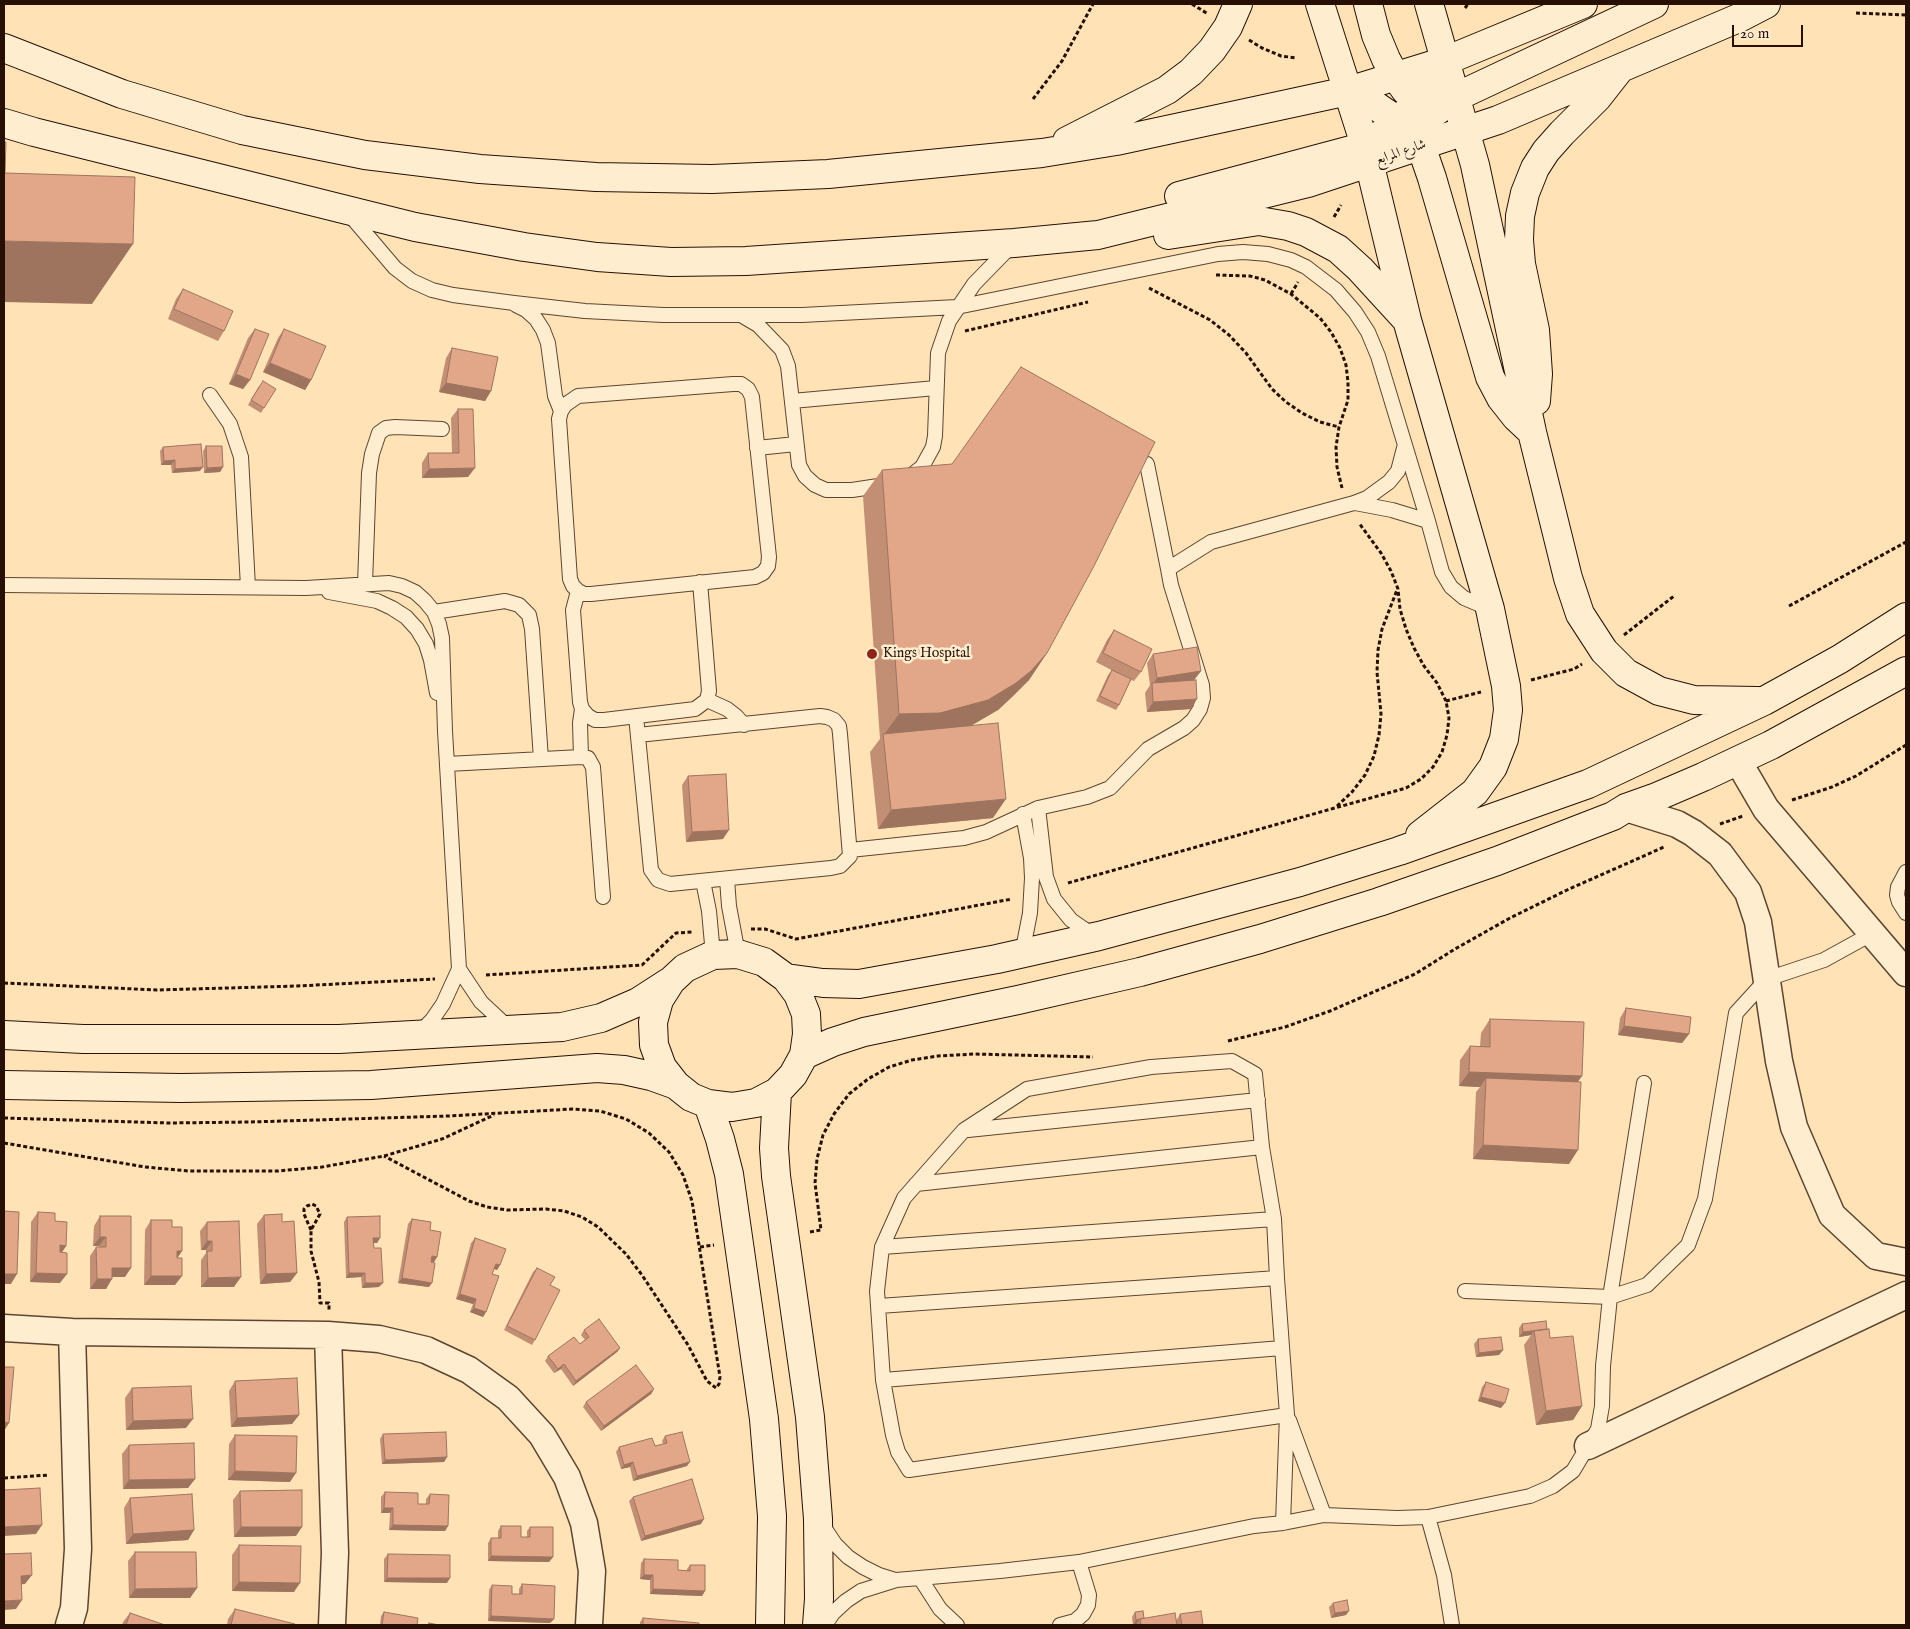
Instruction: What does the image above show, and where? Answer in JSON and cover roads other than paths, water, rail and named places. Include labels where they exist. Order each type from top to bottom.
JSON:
[{"type":"street","points":[[1042,153],[1167,90],[1191,72],[1212,50],[1228,27],[1238,4]]},
{"type":"street","name":"شارع المرابع","points":[[1320,4],[1366,154],[1415,123],[1466,132],[1741,17],[1766,4]]},
{"type":"street","points":[[1368,4],[1376,34],[1415,123],[1490,377],[1501,398],[1516,417],[1532,432]]},
{"type":"street","points":[[1430,4],[1466,132],[1483,201],[1532,432],[1571,587],[1580,614],[1604,651],[1626,673],[1659,691],[1694,700],[1764,701]]},
{"type":"street","points":[[4,48],[122,94],[242,130],[365,155],[480,169],[596,178],[712,179],[828,174],[1042,153],[1116,141],[1348,91],[1445,61],[1583,4]]},
{"type":"street","points":[[1415,123],[1456,97],[1654,4]]},
{"type":"street","points":[[1415,123],[1445,61]]},
{"type":"street","points":[[1532,432],[1537,394],[1537,354],[1535,330],[1521,264],[1519,240],[1520,216],[1525,193],[1534,168],[1546,151],[1597,98],[1620,68]]},
{"type":"street","points":[[1348,91],[1415,123]]},
{"type":"street","points":[[4,123],[415,227],[524,247],[597,257],[670,262],[746,261],[1014,243],[1098,235],[1308,183],[1366,154],[1407,320],[1490,610],[1506,686],[1508,710],[1504,739],[1493,767],[1475,792],[1399,851]]},
{"type":"street","points":[[1098,235],[1130,238],[1150,237],[1258,221],[1288,226],[1314,235],[1338,249],[1360,269],[1407,320]]},
{"type":"street","points":[[786,978],[823,983],[859,984],[1022,954],[1099,936],[1300,882],[1399,851],[1588,784],[1764,701],[1840,659],[1906,617]]},
{"type":"street","points":[[804,1055],[833,1042],[864,1032],[1046,994],[1140,972],[1260,939],[1380,902],[1497,861],[1654,798],[1772,745],[1906,671]]},
{"type":"street","points":[[1738,761],[1766,809],[1873,933],[1903,960]]},
{"type":"street","points":[[1626,808],[1677,824],[1694,832],[1720,854],[1748,892],[1758,922],[1779,1061],[1794,1127],[1832,1215],[1876,1256],[1906,1262]]},
{"type":"street","points":[[4,1035],[83,1039],[339,1039],[562,1027],[601,1018],[638,1002],[671,981],[685,968],[724,942],[764,962],[786,978],[798,994],[806,1014],[807,1034],[804,1055],[793,1076],[777,1092],[756,1103],[732,1107],[708,1104],[691,1097],[676,1085],[662,1066],[654,1045],[653,1022],[659,1000],[671,981]]},
{"type":"street","points":[[4,1085],[181,1088],[371,1085],[598,1068],[624,1070],[676,1085]]},
{"type":"street","points":[[777,1092],[774,1148],[776,1176],[810,1417],[818,1519],[819,1599],[817,1625]]},
{"type":"street","points":[[708,1104],[729,1174],[764,1419],[771,1507],[770,1625]]},
{"type":"street","points":[[1588,1446],[1906,1295]]},
{"type":"street","points":[[4,1328],[72,1332],[328,1335],[379,1339],[426,1350],[470,1370],[508,1398],[542,1435],[567,1477],[584,1523],[592,1571],[589,1625]]},
{"type":"street","points":[[69,1625],[74,1608],[78,1549],[72,1332]]},
{"type":"street","points":[[328,1335],[335,1553],[332,1625]]},
{"type":"lane","points":[[345,210],[395,268],[412,281],[432,290],[453,295],[585,311],[663,315],[802,315],[957,307],[1218,254],[1243,252],[1268,254],[1292,260],[1306,267],[1336,290],[1355,312],[1368,332],[1378,356],[1442,572],[1451,587],[1464,598],[1490,610]]},
{"type":"lane","points":[[740,315],[758,325],[782,350],[788,366],[799,465],[805,476],[815,485],[826,490],[878,487],[903,481],[914,475],[922,467],[933,447],[938,353],[942,336],[957,307],[974,284],[1014,243]]},
{"type":"lane","points":[[514,303],[531,314],[543,330],[548,343],[555,396],[561,411]]},
{"type":"lane","points":[[741,384],[748,389],[752,397],[757,448],[769,558],[768,566],[763,573],[755,577],[591,594],[584,594],[573,586],[570,579],[559,419],[561,411],[571,399],[578,396],[741,384]]},
{"type":"lane","points":[[792,401],[936,388]]},
{"type":"lane","points":[[210,395],[230,424],[241,457],[248,587]]},
{"type":"lane","points":[[365,584],[370,473],[372,454],[379,434],[386,428],[395,427],[442,429]]},
{"type":"lane","points":[[757,448],[796,444]]},
{"type":"lane","points":[[1168,569],[1211,542],[1367,498],[1389,482],[1398,471],[1404,446]]},
{"type":"lane","points":[[850,850],[964,838],[986,832],[1038,808],[1087,797],[1110,788],[1148,749],[1194,720],[1203,698],[1202,685],[1171,586],[1146,464]]},
{"type":"lane","points":[[1351,504],[1392,510],[1428,521]]},
{"type":"lane","points":[[582,709],[588,716],[596,720],[695,708],[707,700],[709,691],[700,582]]},
{"type":"lane","points":[[4,585],[306,588],[389,583],[402,586],[414,592],[425,601],[434,612],[442,638],[445,731],[460,974],[432,1020],[418,1034]]},
{"type":"lane","points":[[306,588],[377,601],[406,617],[418,629],[426,644],[431,660],[445,731]]},
{"type":"lane","points":[[578,591],[573,610],[582,709],[580,723],[581,757]]},
{"type":"lane","points":[[434,612],[505,601],[518,605],[529,615],[532,629],[542,759]]},
{"type":"lane","points":[[707,700],[727,709],[744,725]]},
{"type":"lane","points":[[636,716],[651,870],[654,876],[664,883],[727,879],[831,868],[840,866],[850,856],[840,734],[839,726],[834,720],[820,716],[638,735]]},
{"type":"lane","points":[[447,764],[588,758],[593,767],[603,897]]},
{"type":"lane","points":[[1038,808],[1046,877],[1054,899],[1071,920],[1099,936]]},
{"type":"lane","points":[[1022,954],[1032,895],[1031,858],[1023,814]]},
{"type":"lane","points":[[1906,872],[1898,887],[1897,895],[1906,913]]},
{"type":"lane","points":[[724,942],[727,879]]},
{"type":"lane","points":[[703,881],[708,901],[724,942]]},
{"type":"lane","points":[[1465,1292],[1610,1297],[1647,1285],[1688,1245],[1705,1198],[1736,1013],[1767,979],[1824,960],[1873,933]]},
{"type":"lane","points":[[460,974],[481,1002],[511,1030]]},
{"type":"lane","points":[[1282,1523],[1287,1415],[1274,1219],[1262,1147],[1255,1074],[1232,1061],[1151,1067],[1027,1089],[964,1130],[904,1198],[882,1247],[877,1291],[883,1380],[893,1435],[898,1452],[909,1470],[1287,1415]]},
{"type":"lane","points":[[825,1625],[833,1613],[861,1591],[896,1580],[1079,1562],[1254,1526],[1324,1515],[1428,1518],[1530,1496],[1553,1486],[1573,1471],[1598,1429],[1602,1406],[1603,1366],[1610,1297],[1644,1083]]},
{"type":"lane","points":[[964,1130],[1258,1100]]},
{"type":"lane","points":[[916,1184],[1262,1147]]},
{"type":"lane","points":[[882,1247],[1274,1219]]},
{"type":"lane","points":[[879,1306],[1277,1278]]},
{"type":"lane","points":[[883,1380],[1282,1348]]},
{"type":"lane","points":[[1287,1415],[1324,1515]]},
{"type":"lane","points":[[1428,1518],[1444,1575],[1452,1625]]},
{"type":"lane","points":[[818,1519],[835,1544],[848,1557],[871,1571],[896,1580]]},
{"type":"lane","points":[[1060,1625],[1076,1621],[1088,1605],[1089,1595],[1079,1562]]},
{"type":"lane","points":[[920,1578],[940,1609],[948,1619],[957,1625]]},
{"type":"place","name":"Kings Hospital","points":[[872,654]]}]
